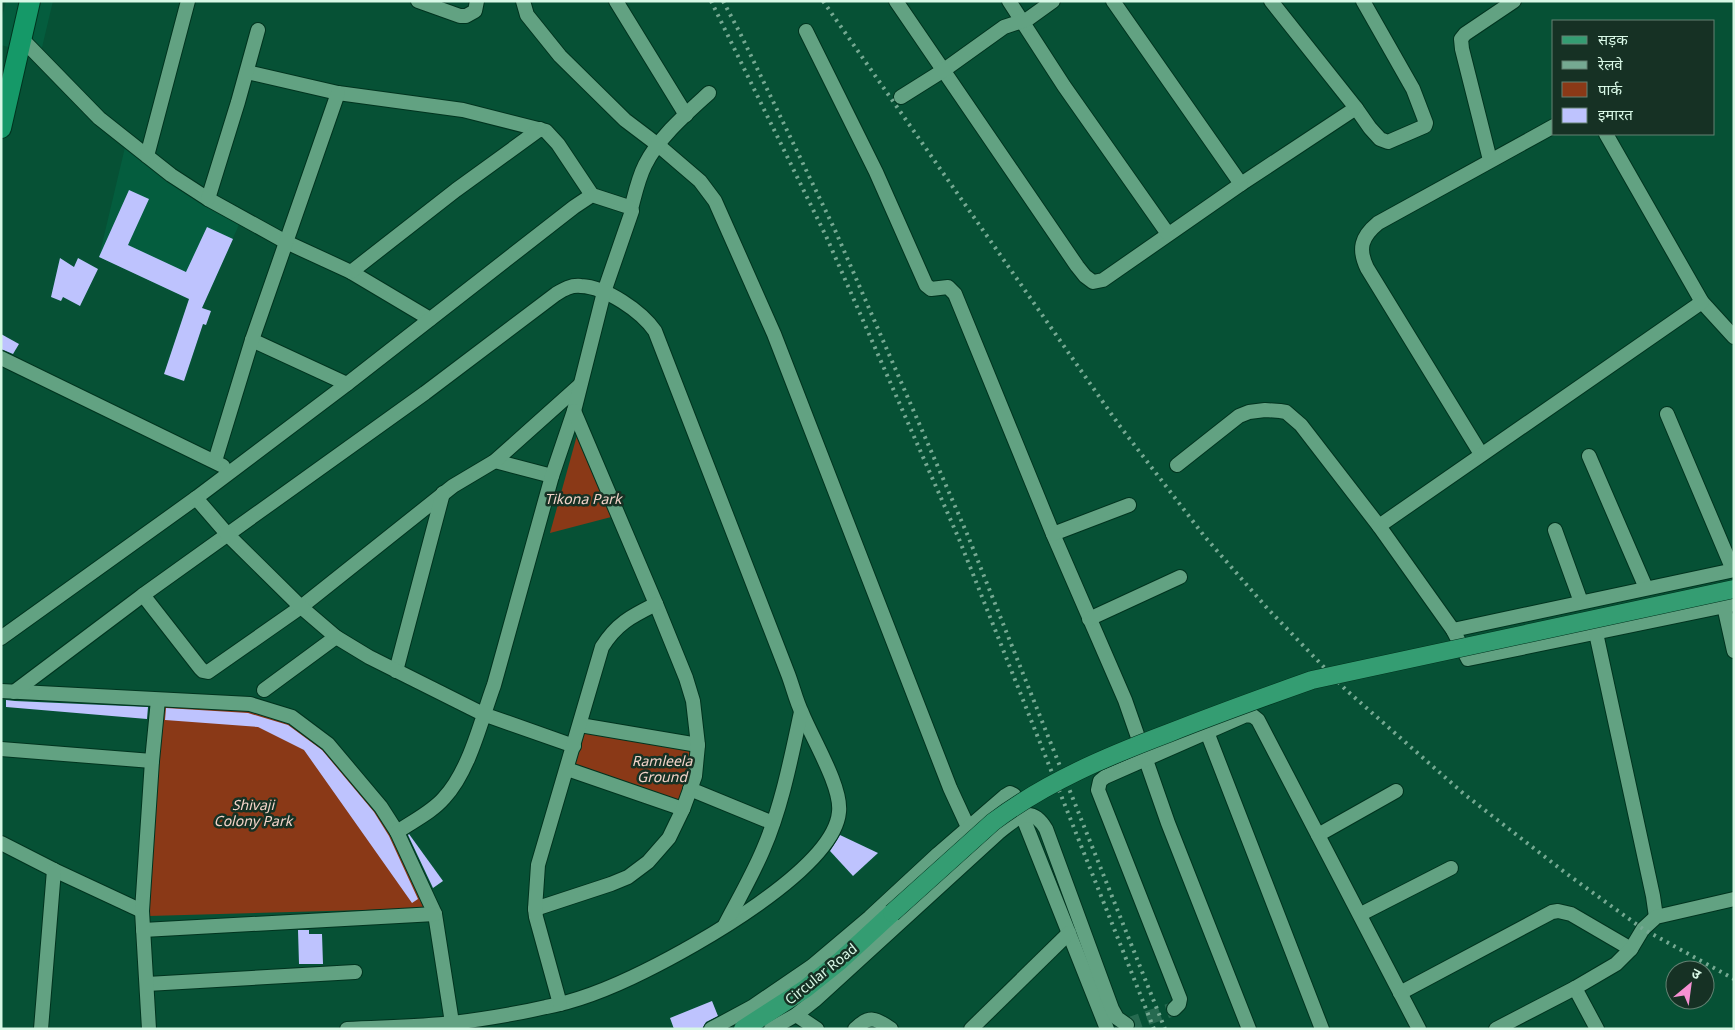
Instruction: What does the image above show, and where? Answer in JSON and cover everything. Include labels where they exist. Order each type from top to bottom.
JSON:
[{"type":"highway","points":[[1,128],[30,1]]},
{"type":"main road","name":"Circular Road","points":[[744,1029],[805,989],[840,961],[993,822],[1011,809],[1080,769],[1246,703],[1312,680],[1734,589]]},
{"type":"street","points":[[147,156],[188,1]]},
{"type":"street","points":[[418,1],[460,16],[466,16],[475,11],[477,1]]},
{"type":"street","points":[[523,1],[527,15],[560,56],[625,120],[658,145],[707,188],[726,224],[774,334],[950,788],[968,828]]},
{"type":"street","points":[[616,1],[686,115]]},
{"type":"street","points":[[896,1],[1077,266],[1093,282],[1103,280],[1241,184],[1356,108]]},
{"type":"street","points":[[1009,1],[1064,86],[1168,234]]},
{"type":"street","points":[[901,97],[944,70],[1004,27],[1028,19],[1053,1]]},
{"type":"street","points":[[1113,1],[1241,184]]},
{"type":"street","points":[[1271,1],[1370,128],[1380,139],[1388,142],[1426,124],[1426,120],[1413,89],[1363,1]]},
{"type":"street","points":[[1490,160],[1461,39],[1514,1]]},
{"type":"street","points":[[208,199],[258,30]]},
{"type":"street","points":[[806,31],[876,172],[926,284],[931,289],[948,287],[955,294],[1053,534],[1125,700],[1168,824],[1250,1029]]},
{"type":"street","points":[[22,39],[99,118],[178,180],[208,199],[286,242],[351,272],[430,319]]},
{"type":"street","points":[[247,72],[338,93],[451,108],[540,129],[548,132],[558,144],[592,195]]},
{"type":"street","points":[[215,461],[252,340],[338,93]]},
{"type":"street","points":[[397,832],[440,803],[449,792],[467,758],[494,685],[552,476],[574,411],[604,292],[641,173],[658,145],[709,93]]},
{"type":"street","points":[[1482,454],[1367,268],[1361,252],[1366,235],[1378,224],[1552,127]]},
{"type":"street","points":[[351,272],[456,190],[540,129]]},
{"type":"street","points":[[1607,135],[1702,302],[1734,337]]},
{"type":"street","points":[[1,638],[232,472],[592,195],[598,195],[631,209]]},
{"type":"street","points":[[8,692],[142,594],[228,535],[425,393],[556,294],[567,288],[590,287],[604,292],[636,310],[655,331],[801,712],[829,773],[839,811],[837,820],[829,837],[818,853],[807,865],[763,901],[725,926],[645,972],[608,988],[560,1004],[453,1026],[347,1029]]},
{"type":"street","points":[[1379,526],[1702,302]]},
{"type":"street","points":[[252,340],[348,384]]},
{"type":"street","points":[[1,358],[215,461],[232,472]]},
{"type":"street","points":[[142,594],[200,668],[206,672],[210,671],[301,607],[443,493],[495,461],[580,385]]},
{"type":"street","points":[[1177,465],[1244,414],[1265,410],[1286,412],[1301,425],[1379,526],[1453,630],[1468,659],[1729,605],[1734,651]]},
{"type":"street","points":[[535,908],[628,877],[654,856],[669,838],[683,809],[695,776],[698,745],[693,701],[686,678],[574,411]]},
{"type":"street","points":[[1453,630],[1733,570],[1667,414]]},
{"type":"street","points":[[1589,456],[1646,588]]},
{"type":"street","points":[[495,461],[552,476]]},
{"type":"street","points":[[396,671],[443,493]]},
{"type":"street","points":[[196,498],[228,535],[301,607],[336,637],[396,671],[483,714],[574,746]]},
{"type":"street","points":[[1053,534],[1128,505]]},
{"type":"street","points":[[1555,530],[1581,602]]},
{"type":"street","points":[[1089,619],[1180,577]]},
{"type":"street","points":[[560,1004],[536,917],[538,865],[602,647],[609,636],[626,620],[656,604]]},
{"type":"street","points":[[1596,633],[1654,896],[1656,917]]},
{"type":"street","points":[[264,690],[336,637]]},
{"type":"street","points":[[8,692],[250,704],[292,717],[328,744],[381,806],[397,832],[435,914],[453,1026]]},
{"type":"street","points":[[149,1029],[142,911],[158,700]]},
{"type":"street","points":[[725,926],[755,867],[773,823],[784,787],[801,712]]},
{"type":"street","points":[[1174,1009],[1180,1000],[1098,790],[1100,781],[1146,758],[1246,715],[1256,718],[1419,1029]]},
{"type":"street","points":[[580,725],[698,745]]},
{"type":"street","points":[[1207,732],[1322,1029]]},
{"type":"street","points":[[1,749],[152,761]]},
{"type":"street","points":[[567,769],[683,809]]},
{"type":"street","points":[[690,789],[773,823]]},
{"type":"street","points":[[1318,835],[1396,791]]},
{"type":"street","points":[[712,1029],[752,1007],[812,966],[1009,794],[1014,795],[1107,1029]]},
{"type":"street","points":[[771,1029],[796,1015],[815,1000],[998,834],[1022,815],[1032,815],[1046,829],[1112,1009],[1117,1018],[1127,1025]]},
{"type":"street","points":[[1,843],[142,911]]},
{"type":"street","points":[[1360,914],[1451,868]]},
{"type":"street","points":[[41,1029],[54,870]]},
{"type":"street","points":[[1496,1029],[1575,988],[1616,964],[1631,949],[1643,929],[1656,917],[1734,900]]},
{"type":"street","points":[[1400,994],[1552,912],[1558,911],[1571,914],[1631,949]]},
{"type":"street","points":[[143,930],[435,914]]},
{"type":"street","points":[[970,1029],[1070,933]]},
{"type":"street","points":[[147,984],[355,972]]},
{"type":"street","points":[[1575,988],[1597,1029]]},
{"type":"street","points":[[796,1015],[817,1029]]},
{"type":"street","points":[[855,1029],[864,1020],[870,1019],[881,1022],[891,1029]]},
{"type":"shaded area","points":[[6,1],[53,1],[40,56],[1,45],[1,22]]},
{"type":"shaded area","points":[[126,143],[241,220],[208,295],[185,297],[99,257]]},
{"type":"green space","name":"Tikona Park","points":[[579,428],[615,516],[550,533]]},
{"type":"green space","name":"Shivaji Colony Park","points":[[158,700],[259,705],[328,744],[392,826],[440,908],[149,916],[154,755]]},
{"type":"green space","name":"Ramleela Ground","points":[[582,728],[696,747],[681,804],[571,767]]},
{"type":"building","points":[[129,190],[149,199],[128,245],[186,272],[207,227],[233,239],[202,308],[211,311],[206,325],[203,324],[184,381],[164,374],[189,299],[99,257]]},
{"type":"building","points":[[60,258],[74,267],[78,258],[98,269],[80,306],[63,297],[61,301],[51,297]]},
{"type":"building","points":[[1,334],[19,344],[13,354],[1,349]]},
{"type":"building","points":[[6,700],[148,707],[147,719],[6,707]]},
{"type":"building","points":[[166,708],[248,713],[288,725],[322,750],[374,812],[389,836],[418,899],[412,903],[304,750],[258,727],[165,720]]},
{"type":"building","points":[[408,835],[443,881],[433,888]]},
{"type":"building","points":[[840,835],[878,853],[853,876],[830,851]]},
{"type":"building","points":[[298,930],[309,930],[309,934],[322,934],[323,964],[299,964]]},
{"type":"building","points":[[712,1001],[718,1016],[706,1022],[702,1029],[674,1029],[670,1018]]},
{"type":"tunnel","points":[[1127,1025],[1174,1009]]},
{"type":"railway","points":[[711,1],[826,236],[959,539],[1154,1029]]},
{"type":"railway","points":[[723,1],[835,230],[968,536],[1165,1029]]},
{"type":"railway","points":[[823,1],[1119,425],[1205,537],[1267,608],[1345,689],[1464,794],[1567,874],[1643,929],[1734,979]]}]
